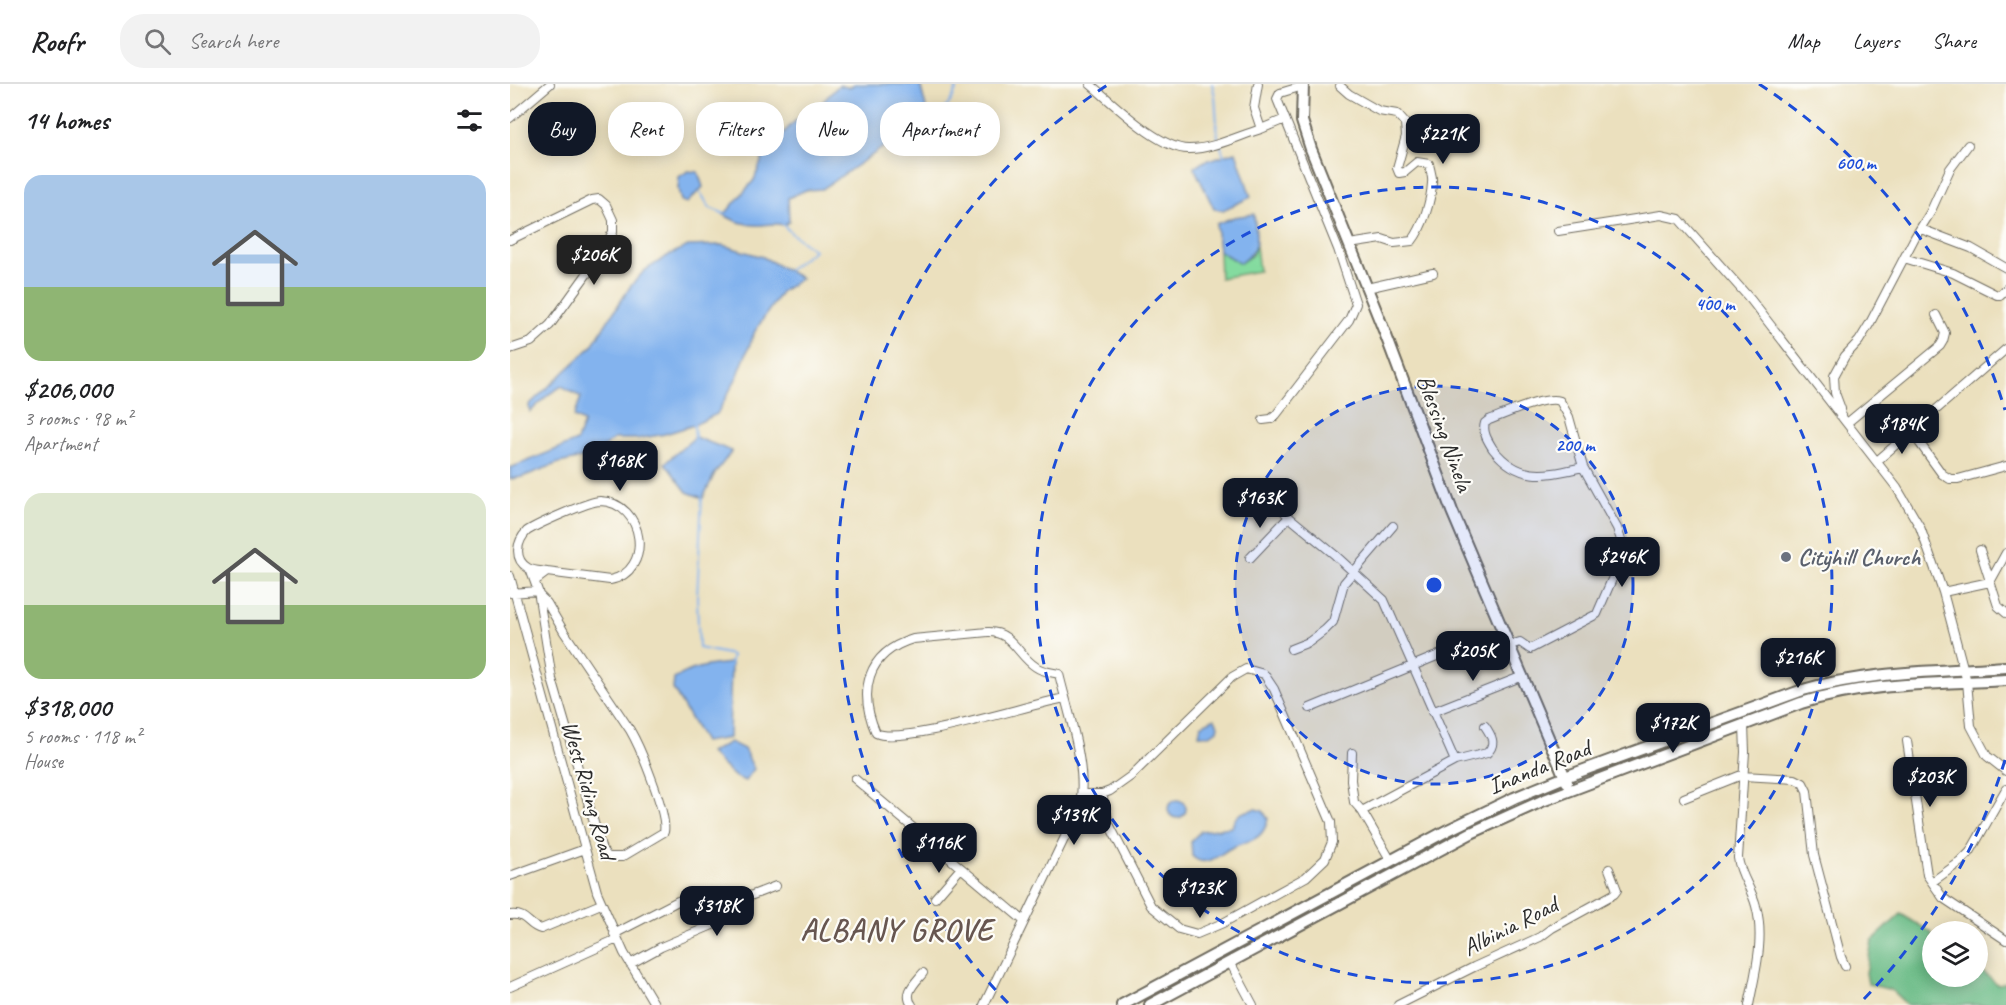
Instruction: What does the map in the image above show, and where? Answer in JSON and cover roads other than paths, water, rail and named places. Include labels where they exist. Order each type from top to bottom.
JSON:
[{"type":"main road","name":"Blessing Ninela","points":[[1303,85],[1302,121],[1452,511],[1570,790]]},
{"type":"main road","name":"Inanda Road","points":[[1122,1005],[1489,810],[1565,777],[1830,682],[1877,675],[2006,667]]},
{"type":"main road","name":"Inanda Road","points":[[1150,1005],[1499,819],[1570,790],[1801,703],[1848,690],[2006,680]]},
{"type":"main road","points":[[1654,746],[1681,741],[1685,748]]},
{"type":"main road","points":[[1489,810],[1499,819]]},
{"type":"street","points":[[510,118],[550,84]]},
{"type":"street","points":[[1090,84],[1144,128],[1168,145],[1178,149],[1190,149],[1220,142],[1285,119]]},
{"type":"street","points":[[1258,84],[1254,108],[1261,129]]},
{"type":"street","points":[[1263,420],[1271,419],[1276,415],[1349,320],[1356,304],[1338,249],[1278,105],[1278,95],[1303,85]]},
{"type":"street","points":[[1340,86],[1349,94],[1379,111],[1397,114],[1405,123],[1406,136],[1397,168],[1399,173],[1405,172],[1417,162],[1429,164],[1433,181],[1426,209],[1412,241],[1394,243],[1382,239],[1349,244]]},
{"type":"street","points":[[1840,415],[1842,409],[1835,393],[1834,376],[1845,356],[1859,341],[1870,323],[1921,229],[1950,169],[1968,145]]},
{"type":"street","points":[[510,240],[595,199],[606,205],[614,224],[613,232],[594,264],[557,316],[531,342],[510,349]]},
{"type":"street","points":[[1558,231],[1661,215],[1679,219],[1751,300],[1877,461],[1897,488],[1920,527],[1943,592],[1964,670],[1971,726],[1987,756],[2006,771]]},
{"type":"street","points":[[1921,229],[1971,248],[2006,268]]},
{"type":"street","points":[[1904,258],[1953,273],[1996,295],[2000,296],[2006,289]]},
{"type":"street","points":[[1367,288],[1433,273]]},
{"type":"street","points":[[1848,423],[1940,346],[1945,333],[1936,315]]},
{"type":"street","points":[[1877,461],[2006,349]]},
{"type":"street","points":[[1510,645],[1520,642],[1530,649],[1595,616],[1622,561],[1622,543],[1617,528],[1583,466],[1569,417],[1560,401],[1552,399],[1543,401],[1485,423],[1485,434],[1492,447],[1508,463],[1521,471],[1537,474],[1583,466]]},
{"type":"street","points":[[1911,432],[1942,474],[1950,479],[1958,479],[2006,466]]},
{"type":"street","points":[[1258,487],[1280,506],[1288,517],[1384,600],[1455,761]]},
{"type":"street","points":[[530,569],[610,580],[620,578],[628,573],[636,561],[638,550],[636,524],[619,505],[599,501],[532,528],[520,538],[518,546],[518,556],[530,569],[539,593],[552,679],[602,850],[608,857],[622,857],[664,832],[665,825],[655,788],[637,741],[539,593]]},
{"type":"street","points":[[1250,558],[1288,517]]},
{"type":"street","points":[[1290,649],[1309,642],[1333,622],[1344,583],[1393,526]]},
{"type":"street","points":[[1980,550],[1998,606],[2006,613]]},
{"type":"street","points":[[1943,592],[1990,582],[2006,553]]},
{"type":"street","points":[[535,581],[547,572]]},
{"type":"street","name":"West Riding Road","points":[[510,576],[512,593],[602,904],[630,964],[655,1005]]},
{"type":"street","points":[[512,593],[539,593]]},
{"type":"street","points":[[984,1005],[1083,794],[1083,774],[1065,698],[1059,674],[1033,666],[1013,643],[1004,635],[995,632],[913,639],[898,644],[870,673],[867,685],[868,708],[876,733],[889,736],[954,726],[1065,698]]},
{"type":"street","points":[[1310,708],[1478,639]]},
{"type":"street","points":[[1083,794],[1102,794],[1131,776],[1232,677],[1246,669],[1264,674],[1274,689],[1331,822],[1332,842],[1325,859],[1306,877],[1223,923],[1197,934],[1179,929],[1151,906],[1109,824],[1102,794]]},
{"type":"street","points":[[1432,712],[1523,676]]},
{"type":"street","points":[[1744,725],[1745,752],[1738,858],[1741,872],[1756,908],[1760,927],[1749,1005]]},
{"type":"street","points":[[1362,812],[1455,761],[1481,756],[1490,751],[1493,740],[1485,726]]},
{"type":"street","points":[[1907,741],[1926,871],[1947,901],[2005,938]]},
{"type":"street","points":[[1352,753],[1354,802],[1391,861]]},
{"type":"street","points":[[1684,798],[1743,775],[1795,779],[1805,786],[1809,798],[1815,859],[1845,966]]},
{"type":"street","points":[[855,779],[1024,921]]},
{"type":"street","points":[[1932,882],[1970,852],[2006,789]]},
{"type":"street","points":[[510,876],[585,849]]},
{"type":"street","points":[[935,898],[961,868]]},
{"type":"street","name":"Albinia Road","points":[[1398,1005],[1540,937],[1614,894],[1617,890],[1609,869]]},
{"type":"street","points":[[630,964],[662,947],[736,915],[750,896],[776,886]]},
{"type":"street","points":[[510,987],[616,937],[678,901]]},
{"type":"street","points":[[510,915],[524,916],[535,927],[541,929],[602,904]]},
{"type":"street","points":[[1230,962],[1253,1005]]},
{"type":"street","points":[[912,1005],[908,999],[908,993],[923,973]]},
{"type":"water","points":[[854,84],[920,84],[925,102],[880,102],[880,150],[822,189],[806,190],[788,198],[789,222],[784,225],[751,225],[724,215],[754,180],[763,156],[784,156],[784,132],[796,121],[796,156],[868,156],[868,102],[823,102],[839,85],[850,88]]},
{"type":"water","points":[[1236,152],[1251,197],[1223,210],[1214,209],[1194,167],[1205,161]]},
{"type":"water","points":[[688,171],[698,172],[703,187],[687,203],[681,201],[678,189],[679,177]]},
{"type":"water","points":[[1254,214],[1255,247],[1240,263],[1219,251],[1216,224],[1234,217]]},
{"type":"water","points":[[722,245],[763,257],[801,278],[781,292],[755,331],[738,375],[717,414],[694,425],[665,434],[637,439],[614,439],[600,450],[582,458],[510,479],[510,468],[577,441],[584,422],[574,417],[581,397],[562,386],[549,394],[530,412],[529,405],[591,347],[630,287],[644,271],[688,246]]},
{"type":"water","points":[[695,437],[732,451],[715,473],[703,498],[687,492],[665,463]]},
{"type":"water","points":[[731,663],[729,738],[704,742],[673,689],[674,679],[694,669]]},
{"type":"water","points":[[1213,719],[1218,725],[1217,730],[1210,735],[1199,735],[1201,725]]},
{"type":"water","points":[[730,742],[744,749],[754,769],[745,781],[734,776],[710,753]]},
{"type":"water","points":[[1177,800],[1183,803],[1186,809],[1183,815],[1177,818],[1171,815],[1168,809],[1171,803]]},
{"type":"water","points":[[1255,809],[1263,811],[1268,819],[1258,837],[1235,846],[1211,860],[1197,860],[1192,856],[1191,841],[1201,831],[1232,827],[1240,814]]},
{"type":"waterway","points":[[950,102],[958,84]]},
{"type":"waterway","points":[[1212,84],[1218,138],[1224,156]]},
{"type":"waterway","points":[[700,192],[710,208],[725,214]]},
{"type":"waterway","points":[[782,223],[791,233],[814,250],[788,270]]},
{"type":"waterway","points":[[694,424],[695,439]]},
{"type":"waterway","points":[[702,495],[697,598],[699,648],[732,655],[730,665]]},
{"type":"place","name":"Cityhill Church","points":[[1786,557]]},
{"type":"district","name":"ALBANY GROVE","points":[[897,930]]}]
